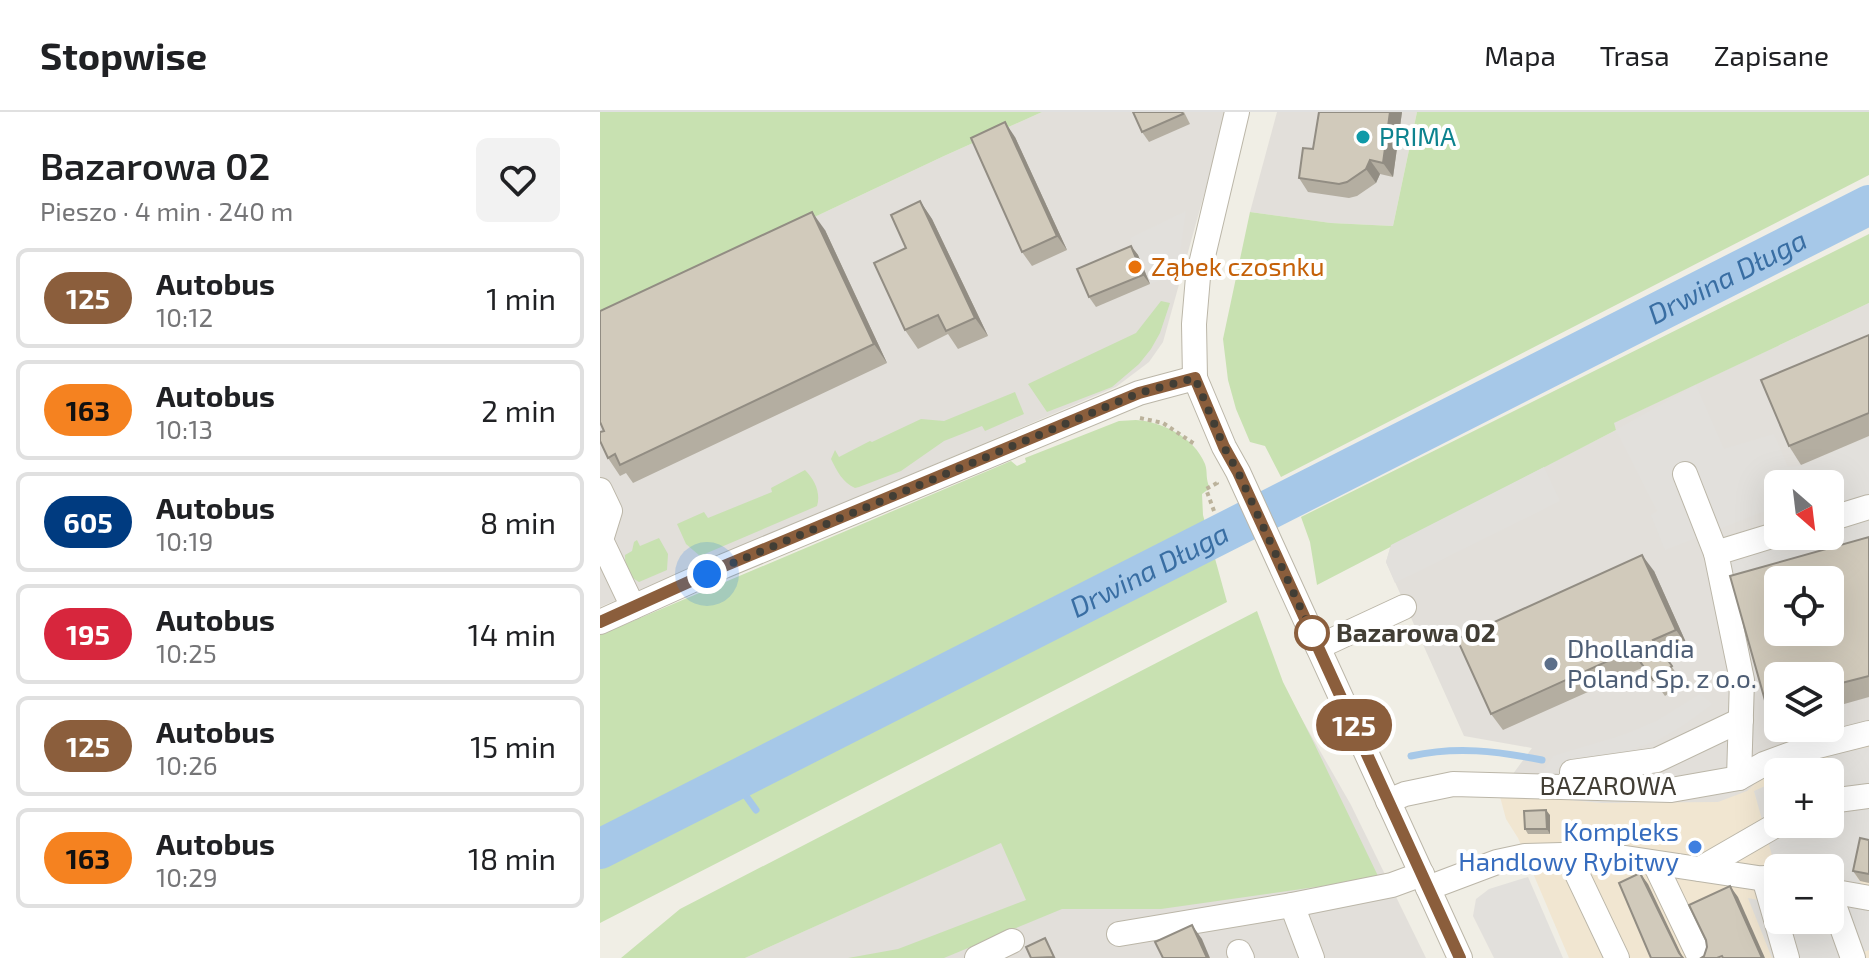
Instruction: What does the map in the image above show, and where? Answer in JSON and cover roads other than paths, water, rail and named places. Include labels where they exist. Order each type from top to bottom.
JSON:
[{"type":"street","points":[[1237,112],[1198,277],[1194,324],[1195,378],[1460,958]]},
{"type":"street","points":[[600,622],[724,566],[1139,393],[1195,378]]},
{"type":"street","points":[[1685,474],[1716,553],[1742,680],[1739,778]]},
{"type":"street","points":[[600,490],[610,511],[601,541],[633,607]]},
{"type":"street","points":[[1844,515],[1869,507]]},
{"type":"street","points":[[1716,553],[1764,538]]},
{"type":"street","points":[[1318,647],[1404,607]]},
{"type":"street","points":[[1572,772],[1657,760],[1741,720]]},
{"type":"street","name":"BAZAROWA","points":[[1388,801],[1405,794],[1453,784],[1671,790],[1739,778],[1764,764],[1802,750],[1869,733]]},
{"type":"street","points":[[1844,799],[1869,796]]},
{"type":"street","points":[[1700,869],[1764,832]]},
{"type":"street","points":[[1119,934],[1425,881],[1525,856],[1599,854],[1764,878]]},
{"type":"street","points":[[1568,855],[1617,958]]},
{"type":"street","points":[[1655,864],[1700,958]]},
{"type":"street","points":[[1844,894],[1869,898]]},
{"type":"street","points":[[1292,905],[1312,958]]},
{"type":"street","points":[[1844,932],[1853,958]]},
{"type":"street","points":[[1782,934],[1787,958]]},
{"type":"street","points":[[977,958],[1012,941]]},
{"type":"waterway","name":"Drwina Długa","points":[[600,849],[1869,205]]},
{"type":"waterway","points":[[1411,756],[1444,751],[1476,751],[1542,760]]},
{"type":"waterway","points":[[731,782],[756,810]]},
{"type":"place","name":"PRIMA","points":[[1363,137]]},
{"type":"place","name":"Ząbek czosnku","points":[[1135,267]]},
{"type":"place","name":"Bazarowa 02","points":[[1312,633]]},
{"type":"place","name":"Dhollandia Poland Sp. z o.o.","points":[[1551,664]]},
{"type":"place","name":"Kompleks Handlowy Rybitwy","points":[[1695,847]]}]
